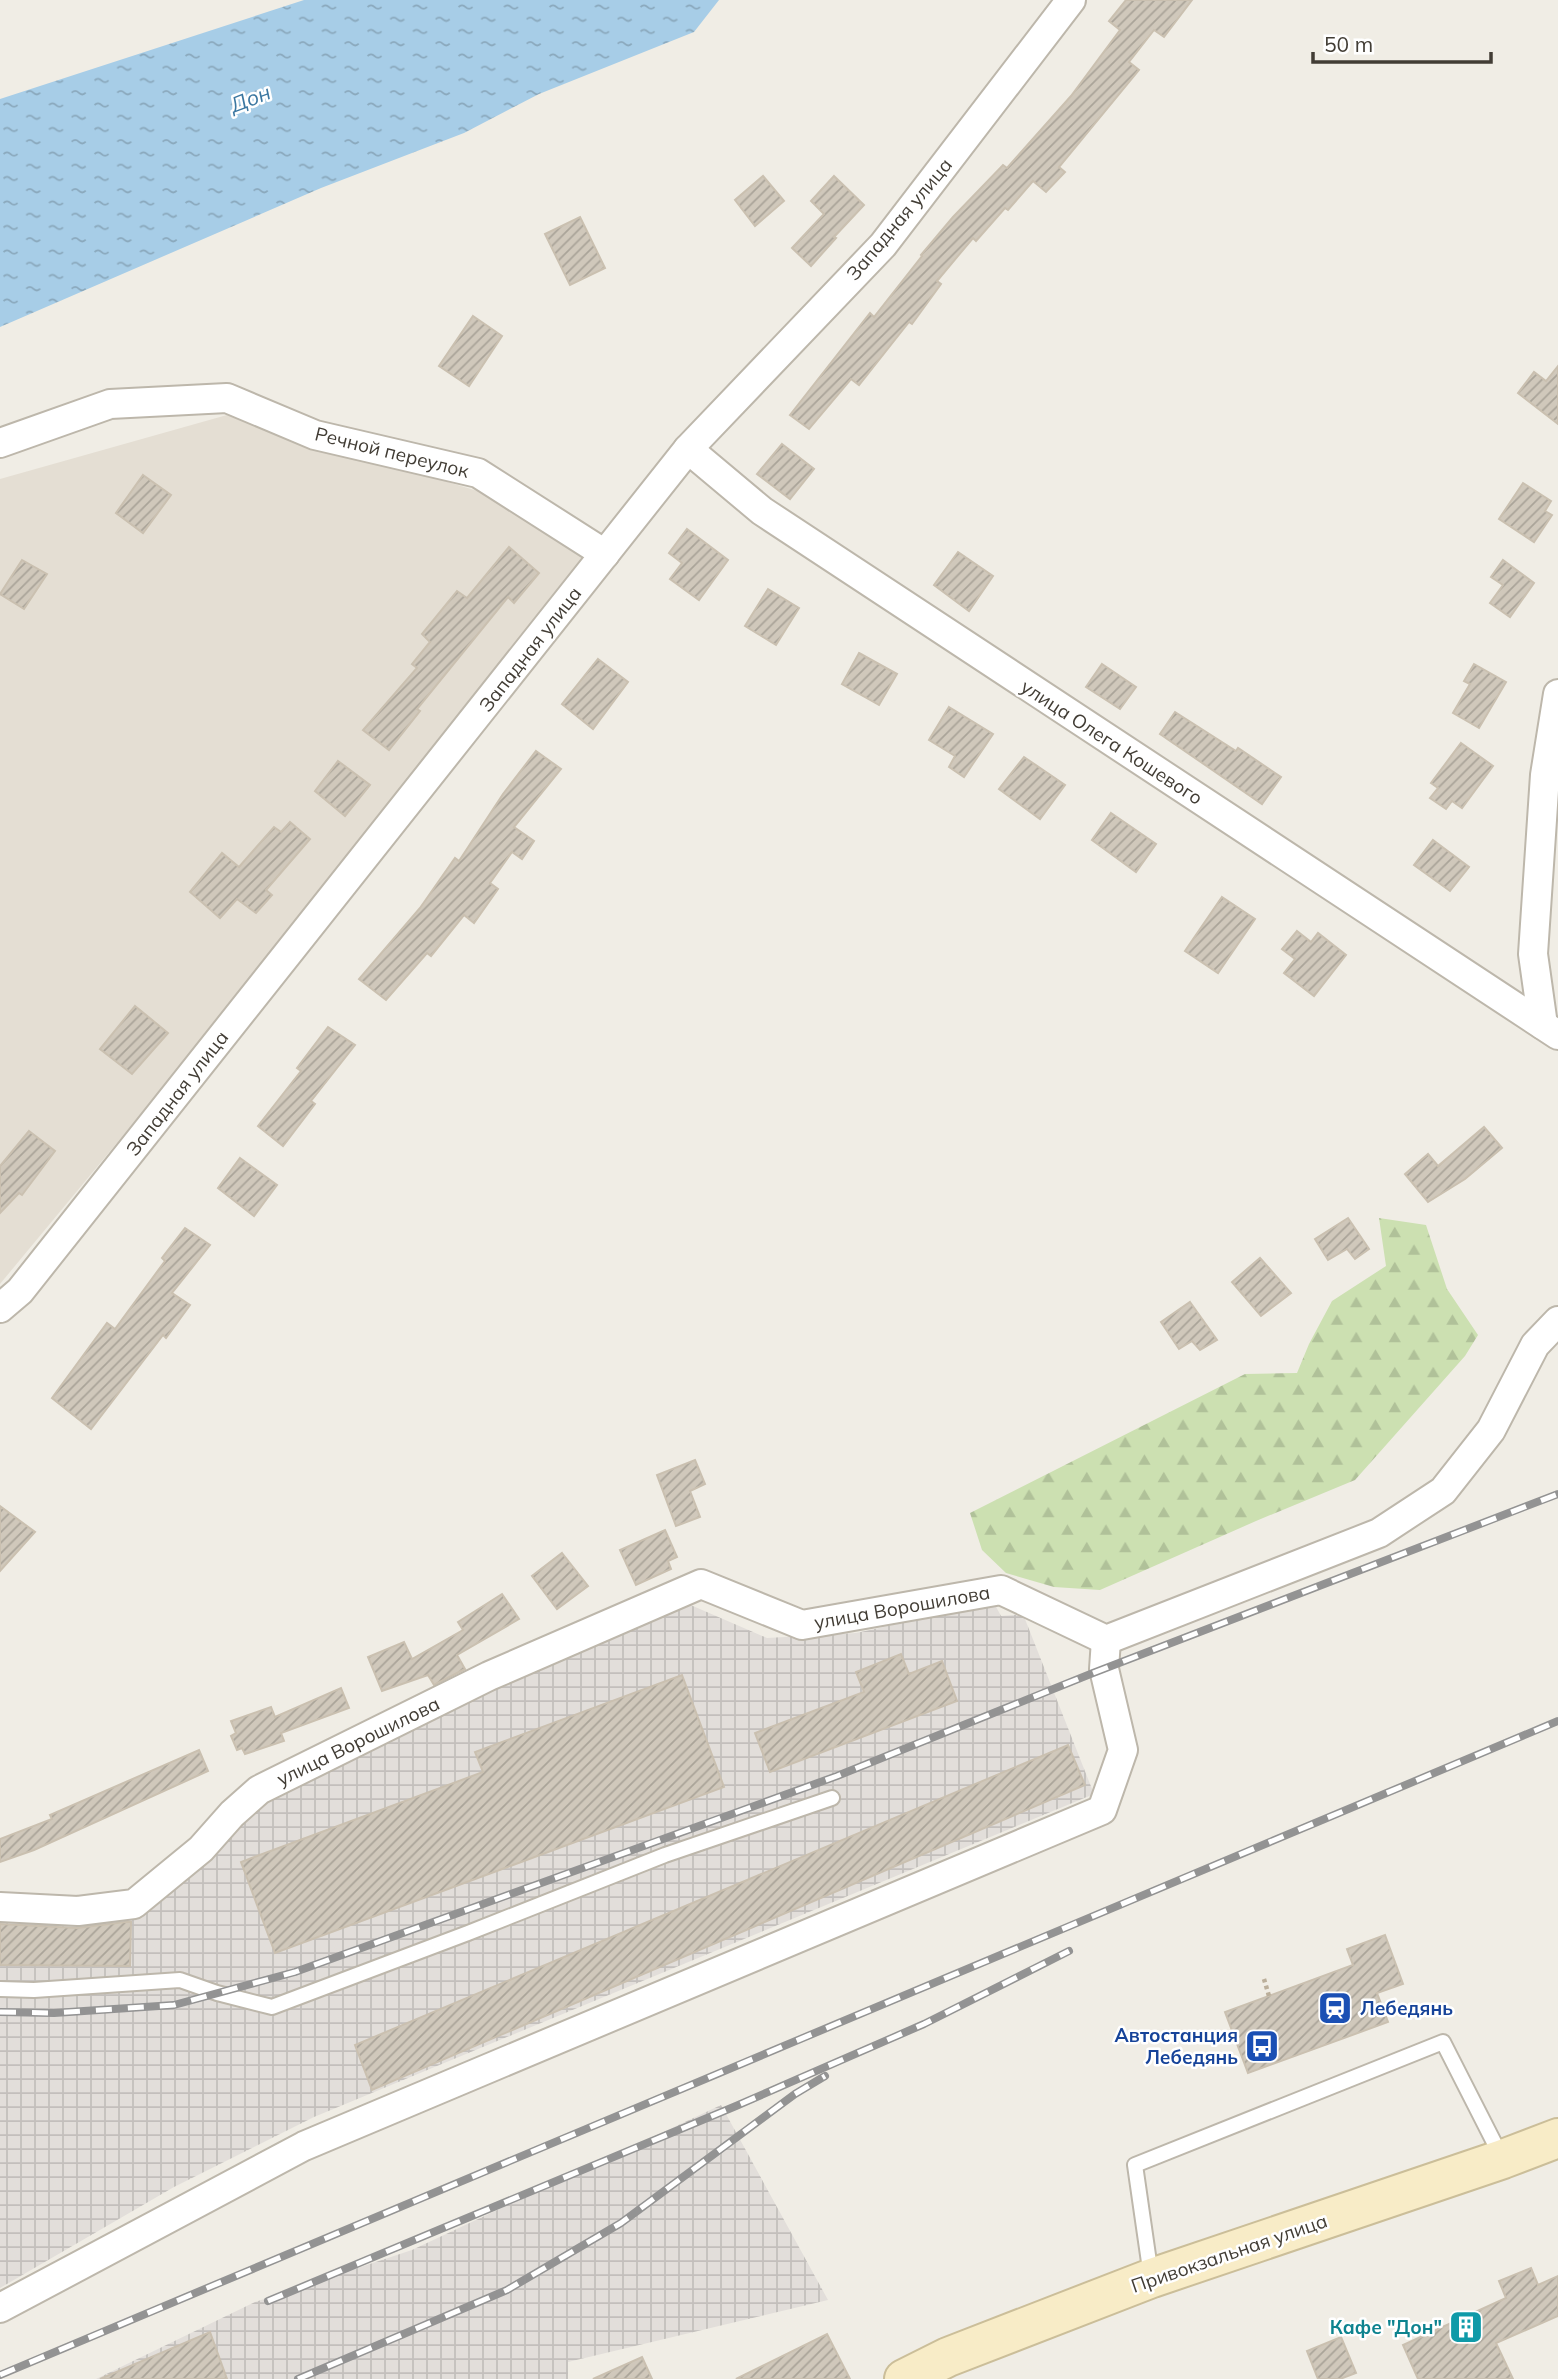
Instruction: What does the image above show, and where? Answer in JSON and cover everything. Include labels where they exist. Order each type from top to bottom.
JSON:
[{"type":"main road","name":"Привокзальная улица","points":[[904,2379],[948,2357],[1152,2278],[1558,2138]]},
{"type":"street","name":"Западная улица","points":[[0,1308],[20,1291],[688,449],[883,245],[1071,0]]},
{"type":"street","name":"Речной переулок","points":[[0,443],[110,404],[227,398],[315,435],[478,473],[605,554]]},
{"type":"street","name":"улица Олега Кошевого","points":[[688,449],[762,511],[1550,1030]]},
{"type":"street","name":"улица Олега Кошевого","points":[[1550,1030],[1533,954],[1545,775],[1558,694]]},
{"type":"street","points":[[0,2308],[304,2146],[1102,1810],[1123,1749],[1104,1669],[1106,1640],[1379,1533],[1443,1491],[1491,1430],[1535,1345],[1558,1321]]},
{"type":"street","name":"улица Ворошилова","points":[[0,1908],[78,1911],[134,1904],[201,1849],[232,1814],[259,1790],[489,1676],[701,1584],[802,1625],[1001,1590],[1106,1640]]},
{"type":"lane","points":[[0,1989],[34,1990],[180,1980],[272,2007],[665,1855],[832,1798]]},
{"type":"lane","points":[[1152,2278],[1135,2165],[1443,2042],[1503,2159]]},
{"type":"path","points":[[1264,1979],[1269,1996]]},
{"type":"shaded area","points":[[227,415],[494,496],[596,565],[0,1284],[0,479]]},
{"type":"shaded area","points":[[686,1603],[767,1638],[856,1633],[994,1603],[1001,1616],[1023,1614],[1094,1794],[314,2117],[174,2187],[0,2288],[0,1918],[126,1918],[206,1863],[274,1790]]},
{"type":"shaded area","points":[[721,2105],[828,2300],[568,2362],[568,2379],[96,2379],[255,2302],[412,2250]]},
{"type":"green space","points":[[1379,1218],[1426,1225],[1447,1289],[1478,1335],[1465,1356],[1355,1480],[1100,1590],[1054,1587],[1006,1573],[982,1550],[970,1513],[1245,1374],[1297,1373],[1332,1301],[1386,1266]]},
{"type":"water","name":"Дон","points":[[304,0],[719,0],[694,32],[539,94],[464,133],[321,188],[0,327],[0,99]]},
{"type":"building","points":[[1126,0],[1192,0],[1164,37],[1154,30],[1129,62],[1139,70],[1059,167],[1065,172],[1046,192],[1033,181],[976,241],[973,238],[937,281],[941,284],[912,324],[909,322],[859,385],[851,379],[809,429],[790,415],[870,313],[874,317],[953,217],[1003,165],[1007,168],[1071,96],[1120,30],[1109,21]]},
{"type":"building","points":[[763,176],[784,201],[755,226],[735,200]]},
{"type":"building","points":[[834,176],[864,205],[811,266],[792,248],[824,214],[811,201]]},
{"type":"building","points":[[580,217],[605,268],[570,285],[545,234]]},
{"type":"building","points":[[473,316],[502,336],[469,386],[439,366]]},
{"type":"building","points":[[1558,366],[1558,424],[1518,393],[1534,372],[1546,381]]},
{"type":"building","points":[[782,444],[814,469],[790,499],[757,474]]},
{"type":"building","points":[[143,475],[171,495],[143,533],[116,513]]},
{"type":"building","points":[[1523,483],[1551,501],[1545,511],[1552,515],[1534,542],[1499,519]]},
{"type":"building","points":[[687,529],[728,560],[699,600],[670,579],[682,563],[669,553]]},
{"type":"building","points":[[509,547],[539,573],[514,603],[508,597],[417,709],[420,711],[389,750],[363,730],[417,668],[412,664],[430,642],[422,634],[457,591],[467,598]]},
{"type":"building","points":[[958,552],[993,576],[969,611],[934,585]]},
{"type":"building","points":[[22,560],[47,574],[24,609],[0,594]]},
{"type":"building","points":[[1503,560],[1534,583],[1510,617],[1490,603],[1503,585],[1491,577]]},
{"type":"building","points":[[768,589],[799,608],[776,645],[745,626]]},
{"type":"building","points":[[859,653],[897,674],[879,705],[842,684]]},
{"type":"building","points":[[598,659],[628,682],[593,729],[562,704]]},
{"type":"building","points":[[1102,664],[1136,687],[1120,709],[1086,687]]},
{"type":"building","points":[[1474,664],[1506,682],[1479,728],[1453,713],[1470,684],[1464,681]]},
{"type":"building","points":[[949,707],[993,734],[964,777],[949,767],[955,756],[929,740]]},
{"type":"building","points":[[1175,712],[1236,751],[1238,748],[1281,777],[1262,804],[1160,734]]},
{"type":"building","points":[[1461,743],[1493,766],[1462,808],[1452,801],[1446,809],[1430,798],[1438,788],[1431,783]]},
{"type":"building","points":[[536,751],[561,769],[514,827],[534,841],[522,859],[512,852],[490,883],[498,889],[474,923],[464,915],[431,956],[427,953],[386,1000],[359,979],[420,908],[455,858],[459,861],[503,794]]},
{"type":"building","points":[[1024,757],[1065,785],[1040,819],[999,789]]},
{"type":"building","points":[[338,761],[370,785],[345,816],[315,791]]},
{"type":"building","points":[[1111,813],[1156,844],[1136,872],[1092,840]]},
{"type":"building","points":[[290,822],[310,839],[266,890],[272,895],[256,913],[237,899],[220,918],[190,892],[222,853],[239,867],[274,827],[281,832]]},
{"type":"building","points":[[1433,840],[1469,867],[1450,891],[1414,865]]},
{"type":"building","points":[[1222,897],[1255,919],[1218,973],[1185,951]]},
{"type":"building","points":[[1297,931],[1311,942],[1318,933],[1346,955],[1314,996],[1284,973],[1295,959],[1282,949]]},
{"type":"building","points":[[135,1006],[168,1033],[132,1074],[100,1049]]},
{"type":"building","points":[[328,1027],[355,1045],[311,1101],[315,1104],[283,1146],[258,1126],[301,1071],[297,1068]]},
{"type":"building","points":[[1484,1127],[1502,1148],[1465,1179],[1428,1202],[1405,1174],[1428,1154],[1438,1166]]},
{"type":"building","points":[[29,1131],[55,1151],[22,1195],[19,1193],[0,1213],[0,1166]]},
{"type":"building","points":[[240,1158],[277,1185],[254,1216],[218,1188]]},
{"type":"building","points":[[1348,1218],[1369,1249],[1355,1259],[1347,1249],[1328,1260],[1315,1239]]},
{"type":"building","points":[[185,1228],[210,1245],[172,1293],[190,1305],[166,1338],[163,1335],[91,1429],[52,1398],[107,1323],[115,1329],[165,1261],[162,1258]]},
{"type":"building","points":[[1260,1258],[1291,1293],[1261,1316],[1232,1282]]},
{"type":"building","points":[[1190,1302],[1217,1340],[1200,1350],[1192,1341],[1179,1349],[1161,1322]]},
{"type":"building","points":[[695,1460],[705,1484],[690,1491],[700,1517],[676,1526],[657,1475]]},
{"type":"building","points":[[0,1506],[35,1532],[0,1571]]},
{"type":"building","points":[[665,1530],[677,1557],[668,1561],[671,1569],[636,1585],[620,1550]]},
{"type":"building","points":[[562,1553],[588,1586],[557,1609],[532,1576]]},
{"type":"building","points":[[502,1594],[519,1619],[457,1655],[465,1669],[434,1685],[428,1675],[382,1691],[368,1657],[404,1642],[412,1659],[463,1630],[458,1622]]},
{"type":"building","points":[[901,1654],[909,1674],[942,1661],[957,1701],[770,1772],[755,1733],[864,1692],[856,1672]]},
{"type":"building","points":[[682,1675],[724,1787],[275,1953],[241,1862],[483,1772],[475,1752]]},
{"type":"building","points":[[341,1688],[349,1708],[281,1733],[284,1741],[245,1754],[242,1748],[237,1750],[231,1736],[236,1733],[231,1721],[271,1707],[275,1717]]},
{"type":"building","points":[[1068,1745],[1085,1785],[372,2090],[355,2045]]},
{"type":"building","points":[[199,1750],[208,1771],[34,1850],[0,1862],[0,1839],[52,1819],[50,1815]]},
{"type":"building","points":[[131,1922],[130,1966],[0,1965],[0,1924],[77,1928]]},
{"type":"building","points":[[1385,1935],[1403,1984],[1377,1993],[1388,2022],[1248,2073],[1225,2012],[1353,1965],[1347,1949]]},
{"type":"building","points":[[1531,2268],[1538,2285],[1558,2276],[1558,2316],[1496,2343],[1513,2379],[1418,2379],[1403,2345],[1506,2298],[1499,2281]]},
{"type":"building","points":[[210,2332],[227,2379],[100,2379]]},
{"type":"building","points":[[827,2334],[850,2379],[736,2379]]},
{"type":"building","points":[[1341,2337],[1356,2373],[1340,2379],[1318,2379],[1307,2351]]},
{"type":"building","points":[[642,2357],[652,2379],[593,2379]]},
{"type":"railway","points":[[0,2012],[54,2013],[174,2005],[295,1972],[837,1776],[1093,1673],[1558,1494]]},
{"type":"railway","points":[[0,2375],[1558,1721]]},
{"type":"railway","points":[[268,2301],[736,2106],[924,2024],[1069,1951]]},
{"type":"railway","points":[[298,2379],[507,2290],[621,2223],[795,2094],[825,2076]]},
{"type":"place","name":"Лебедянь","points":[[1335,2008]]},
{"type":"place","name":"Автостанция Лебедянь","points":[[1262,2046]]},
{"type":"place","name":"Кафе \"Дон\"","points":[[1466,2327]]}]
